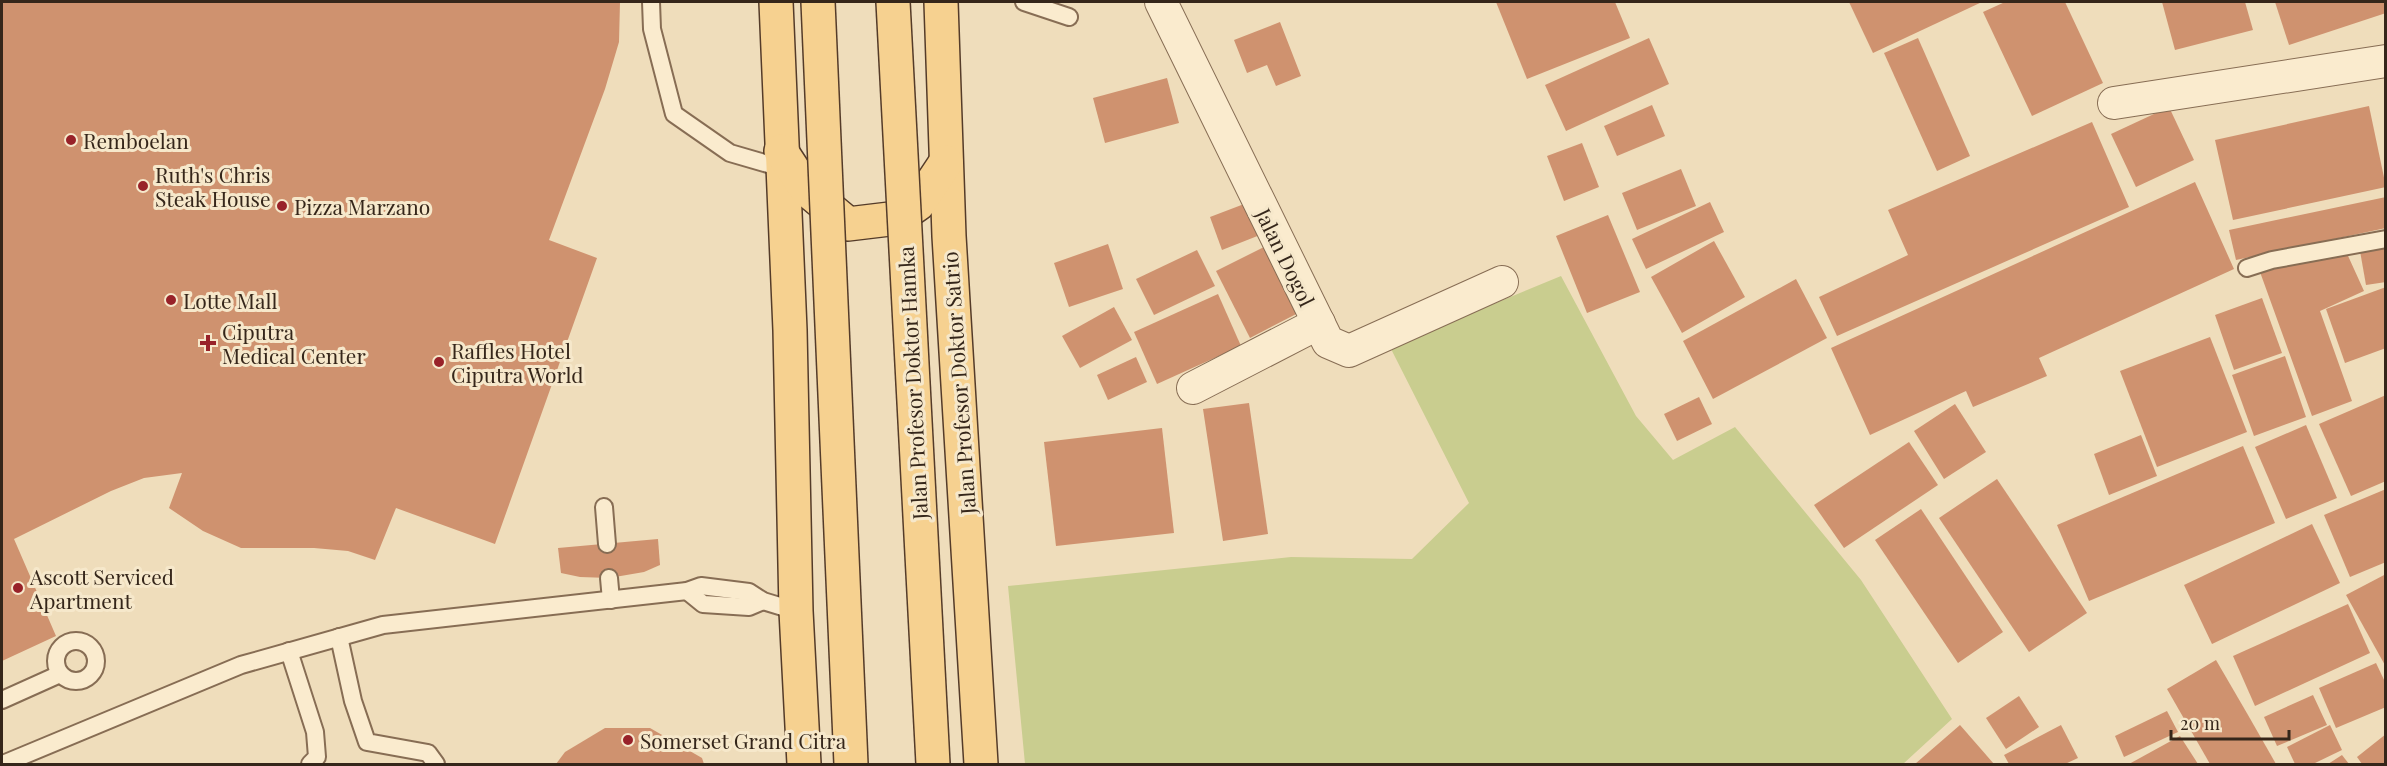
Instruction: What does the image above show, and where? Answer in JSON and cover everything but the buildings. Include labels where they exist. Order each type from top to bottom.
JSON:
[{"type":"main road","points":[[776,2],[790,330],[796,611],[804,765]]},
{"type":"main road","points":[[818,2],[851,765]]},
{"type":"main road","name":"Jalan Profesor Doktor Hamka","points":[[893,2],[933,765]]},
{"type":"main road","name":"Jalan Profesor Doktor Satrio","points":[[941,2],[946,162],[981,765]]},
{"type":"main road","points":[[782,159],[806,189],[848,224],[898,218],[918,204],[946,162]]},
{"type":"street","name":"Jalan Dogol","points":[[1161,2],[1328,342],[1349,351],[1502,282]]},
{"type":"street","points":[[2114,102],[2385,61]]},
{"type":"street","points":[[1192,388],[1319,323]]},
{"type":"lane","points":[[651,2],[652,29],[674,114],[730,153],[782,159]]},
{"type":"lane","points":[[1024,2],[1069,17]]},
{"type":"lane","points":[[2247,268],[2272,260],[2385,239]]},
{"type":"lane","points":[[604,507],[607,544]]},
{"type":"lane","points":[[609,578],[611,600]]},
{"type":"lane","points":[[3,765],[241,665],[383,626],[687,591],[700,586],[749,592],[763,602],[796,611]]},
{"type":"lane","points":[[339,637],[353,701],[367,742],[428,753],[436,765]]},
{"type":"lane","points":[[290,651],[315,732],[317,757],[310,765]]},
{"type":"lane","points":[[2,700],[60,674]]},
{"type":"green space","points":[[1561,276],[1636,416],[1673,460],[1735,427],[1861,580],[1952,719],[1903,764],[1025,764],[1008,586],[1291,557],[1412,559],[1469,503],[1390,347]]},
{"type":"place","name":"Remboelan","points":[[71,140]]},
{"type":"place","name":"Ruth's Chris Steak House","points":[[143,186]]},
{"type":"place","name":"Pizza Marzano","points":[[282,206]]},
{"type":"place","name":"Lotte Mall","points":[[171,300]]},
{"type":"place","name":"Ciputra Medical Center","points":[[208,343]]},
{"type":"place","name":"Raffles Hotel Ciputra World","points":[[439,362]]},
{"type":"place","name":"Ascott Serviced Apartment","points":[[18,588]]},
{"type":"place","name":"Somerset Grand Citra","points":[[628,740]]}]
